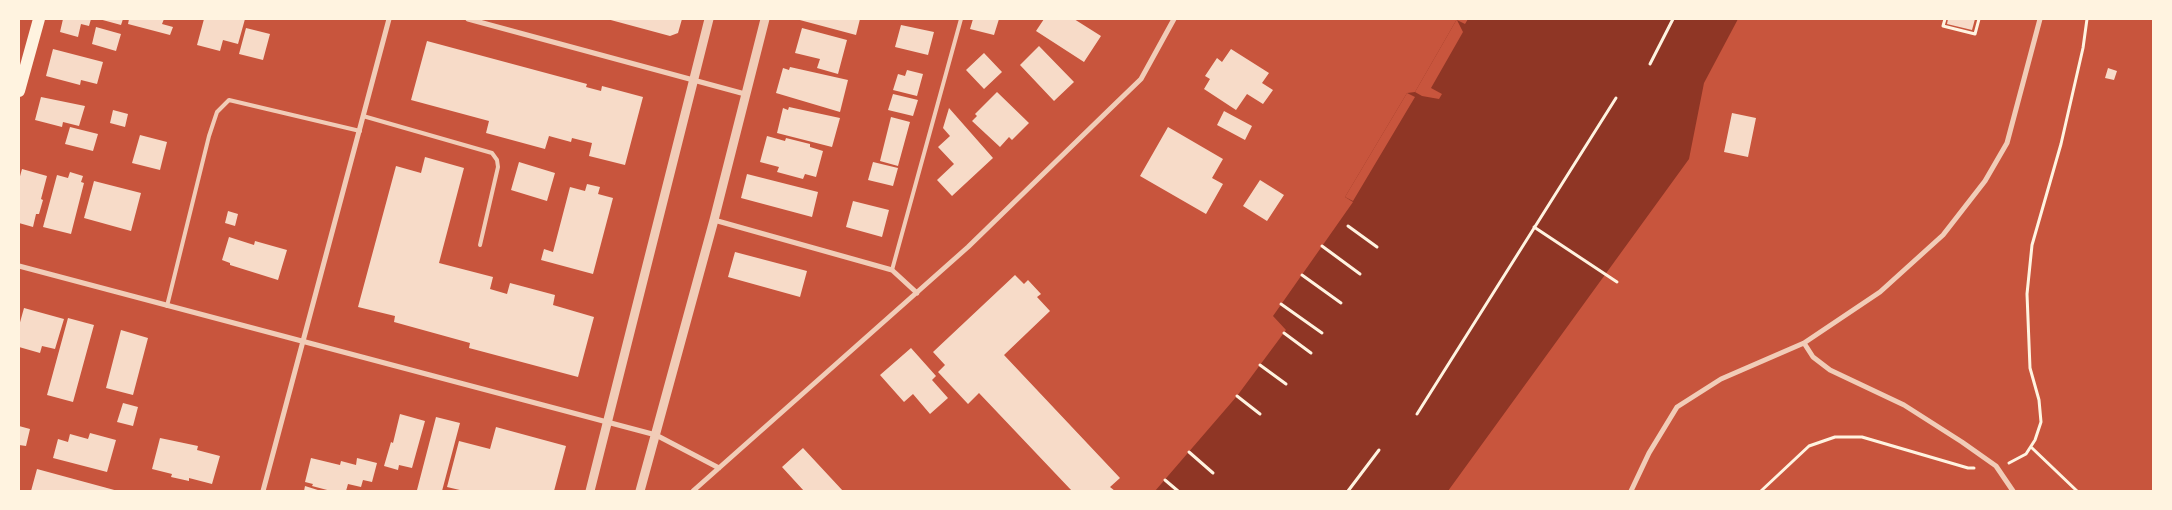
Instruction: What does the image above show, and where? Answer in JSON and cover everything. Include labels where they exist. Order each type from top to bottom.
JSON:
[{"type":"main road","points":[[19,91],[39,19]]},
{"type":"street","points":[[264,491],[389,19]]},
{"type":"street","points":[[468,19],[745,94]]},
{"type":"street","points":[[590,491],[692,79],[709,19]]},
{"type":"street","points":[[640,491],[714,220],[765,19]]},
{"type":"street","points":[[693,491],[917,293],[1141,78],[1174,19]]},
{"type":"street","points":[[1631,491],[1649,453],[1677,407],[1721,379],[1804,343],[1880,292],[1943,235],[1985,181],[2007,142],[2040,19]]},
{"type":"street","points":[[714,220],[892,270],[917,293]]},
{"type":"street","points":[[19,266],[656,435],[719,468]]},
{"type":"street","points":[[1804,343],[1813,357],[1830,370],[1904,405],[1996,466],[2013,491]]},
{"type":"lane","points":[[892,270],[961,19]]},
{"type":"lane","points":[[167,306],[208,136],[217,112],[230,100],[360,131]]},
{"type":"lane","points":[[364,116],[492,154],[498,160],[480,245]]},
{"type":"path","points":[[1650,64],[1673,19]]},
{"type":"path","points":[[1945,19],[1943,26],[1975,34],[1979,19]]},
{"type":"path","points":[[1761,491],[1809,446],[1834,437],[1862,437],[1968,468],[1996,466],[2012,462],[2026,454],[2031,447],[2040,422],[2039,400],[2030,368],[2027,294],[2032,245],[2061,144],[2083,48],[2087,19]]},
{"type":"path","points":[[1417,414],[1616,98]]},
{"type":"path","points":[[1348,226],[1377,247]]},
{"type":"path","points":[[1534,227],[1587,260],[1617,282]]},
{"type":"path","points":[[1322,246],[1360,274]]},
{"type":"path","points":[[1302,275],[1341,303]]},
{"type":"path","points":[[1281,304],[1322,333]]},
{"type":"path","points":[[1284,333],[1311,353]]},
{"type":"path","points":[[1260,365],[1286,384]]},
{"type":"path","points":[[1237,396],[1260,414]]},
{"type":"path","points":[[2031,447],[2076,491]]},
{"type":"path","points":[[1348,491],[1379,450]]},
{"type":"path","points":[[1189,452],[1214,473]]},
{"type":"path","points":[[1165,480],[1178,491]]},
{"type":"shaded area","points":[[1457,19],[1738,19],[1704,83],[1689,159],[1448,491],[1155,491],[1237,396],[1286,330],[1273,316],[1353,202],[1345,197],[1407,93],[1415,92]]},
{"type":"pier","points":[[1457,19],[1468,19],[1465,24],[1457,20],[1463,32],[1431,88],[1442,94],[1439,99],[1422,96],[1415,92]]},
{"type":"pier","points":[[1407,93],[1415,97],[1353,201],[1345,197]]},
{"type":"building","points":[[63,19],[91,19],[89,26],[81,24],[78,37],[60,32]]},
{"type":"building","points":[[99,19],[123,19],[121,25]]},
{"type":"building","points":[[129,19],[164,19],[162,24],[173,27],[170,35],[128,24]]},
{"type":"building","points":[[204,19],[245,19],[238,44],[223,40],[220,51],[197,45]]},
{"type":"building","points":[[607,19],[682,19],[678,33],[670,36]]},
{"type":"building","points":[[796,19],[860,19],[856,35]]},
{"type":"building","points":[[973,19],[999,19],[994,35],[970,29]]},
{"type":"building","points":[[1044,19],[1074,19],[1101,36],[1084,62],[1036,31]]},
{"type":"building","points":[[1948,19],[1975,19],[1972,30],[1947,24]]},
{"type":"building","points":[[901,25],[934,32],[928,55],[895,47]]},
{"type":"building","points":[[96,27],[121,34],[116,51],[92,44]]},
{"type":"building","points":[[246,28],[270,34],[263,60],[239,54]]},
{"type":"building","points":[[802,28],[847,40],[838,74],[817,68],[820,59],[795,53]]},
{"type":"building","points":[[427,41],[587,84],[586,87],[601,91],[602,86],[643,97],[625,165],[589,156],[592,143],[572,138],[571,142],[549,136],[545,149],[486,133],[489,121],[411,100]]},
{"type":"building","points":[[1039,46],[1074,82],[1054,101],[1020,65]]},
{"type":"building","points":[[53,49],[103,62],[97,84],[81,80],[80,85],[46,76]]},
{"type":"building","points":[[1231,49],[1269,73],[1262,83],[1273,90],[1263,104],[1247,94],[1236,110],[1204,89],[1210,79],[1205,76],[1217,58],[1222,62]]},
{"type":"building","points":[[984,53],[1002,72],[984,89],[966,70]]},
{"type":"building","points":[[790,67],[848,80],[840,112],[776,93],[783,68],[789,70]]},
{"type":"building","points":[[2108,68],[2117,71],[2114,80],[2105,78]]},
{"type":"building","points":[[907,70],[923,74],[917,96],[893,90],[898,74],[905,76]]},
{"type":"building","points":[[997,92],[1029,123],[1012,140],[1009,137],[1000,147],[972,121],[977,116],[975,114]]},
{"type":"building","points":[[893,94],[918,100],[913,116],[888,110]]},
{"type":"building","points":[[41,97],[85,106],[79,126],[63,122],[62,127],[35,120]]},
{"type":"building","points":[[789,107],[840,118],[832,147],[777,133],[783,108],[788,110]]},
{"type":"building","points":[[949,108],[993,158],[952,196],[937,180],[954,164],[938,147],[950,136],[943,128]]},
{"type":"building","points":[[113,110],[128,114],[125,127],[110,123]]},
{"type":"building","points":[[1224,111],[1252,126],[1245,140],[1217,125]]},
{"type":"building","points":[[1732,113],[1756,118],[1748,157],[1724,152]]},
{"type":"building","points":[[891,117],[910,122],[898,166],[880,161]]},
{"type":"building","points":[[70,127],[98,134],[93,151],[65,144]]},
{"type":"building","points":[[1168,127],[1223,159],[1212,178],[1223,184],[1206,214],[1140,176]]},
{"type":"building","points":[[140,135],[167,142],[160,170],[132,163]]},
{"type":"building","points":[[767,136],[785,141],[786,138],[810,144],[810,147],[823,151],[816,177],[805,174],[803,179],[777,172],[779,167],[760,162]]},
{"type":"building","points":[[425,157],[464,168],[439,263],[493,277],[490,289],[507,294],[510,283],[555,295],[553,305],[594,317],[578,377],[469,348],[470,343],[394,322],[395,316],[358,307],[396,166],[421,173]]},
{"type":"building","points":[[519,162],[555,173],[547,201],[511,190]]},
{"type":"building","points":[[873,162],[898,168],[893,186],[868,180]]},
{"type":"building","points":[[22,169],[47,176],[41,199],[43,200],[39,214],[36,214],[33,227],[19,223],[19,180]]},
{"type":"building","points":[[70,172],[83,176],[81,182],[84,183],[71,234],[43,227],[57,175],[68,178]]},
{"type":"building","points":[[747,174],[818,192],[812,217],[741,198]]},
{"type":"building","points":[[1260,180],[1284,195],[1267,221],[1243,206]]},
{"type":"building","points":[[94,181],[141,193],[131,231],[84,218]]},
{"type":"building","points":[[587,184],[600,187],[598,194],[613,198],[593,274],[541,260],[544,249],[553,252],[570,187],[585,191]]},
{"type":"building","points":[[853,201],[889,210],[882,237],[846,227]]},
{"type":"building","points":[[228,211],[238,214],[235,226],[225,223]]},
{"type":"building","points":[[229,237],[254,245],[255,241],[287,250],[278,280],[230,265],[230,263],[222,260]]},
{"type":"building","points":[[735,252],[807,271],[800,297],[728,277]]},
{"type":"building","points":[[1015,275],[1024,284],[1028,280],[1041,294],[1037,297],[1050,311],[1004,355],[1120,478],[1110,487],[1115,491],[1072,491],[979,393],[968,404],[938,372],[945,365],[933,352]]},
{"type":"building","points":[[24,308],[64,319],[55,349],[42,346],[40,353],[19,347],[19,326]]},
{"type":"building","points":[[68,318],[94,325],[73,402],[47,395]]},
{"type":"building","points":[[121,330],[148,338],[133,395],[106,388]]},
{"type":"building","points":[[911,348],[936,376],[932,380],[948,398],[930,414],[913,394],[904,402],[880,375]]},
{"type":"building","points":[[123,403],[138,407],[133,426],[117,422]]},
{"type":"building","points":[[400,414],[425,421],[412,468],[399,465],[398,470],[384,466],[391,442],[393,443]]},
{"type":"building","points":[[436,417],[460,423],[442,491],[417,490]]},
{"type":"building","points":[[19,426],[30,429],[26,446],[19,445]]},
{"type":"building","points":[[496,427],[566,446],[554,491],[464,491],[447,487],[459,441],[490,449]]},
{"type":"building","points":[[90,433],[116,440],[107,472],[53,458],[58,439],[68,442],[70,434],[88,439]]},
{"type":"building","points":[[160,438],[198,446],[197,450],[220,456],[212,484],[189,478],[189,481],[171,477],[172,474],[152,469]]},
{"type":"building","points":[[803,448],[843,491],[804,491],[782,467]]},
{"type":"building","points":[[311,458],[340,465],[341,461],[356,465],[357,458],[377,463],[372,482],[363,480],[361,487],[348,484],[346,491],[331,491],[305,482]]},
{"type":"building","points":[[37,469],[118,491],[31,491]]},
{"type":"building","points":[[305,486],[321,491],[304,491]]}]
